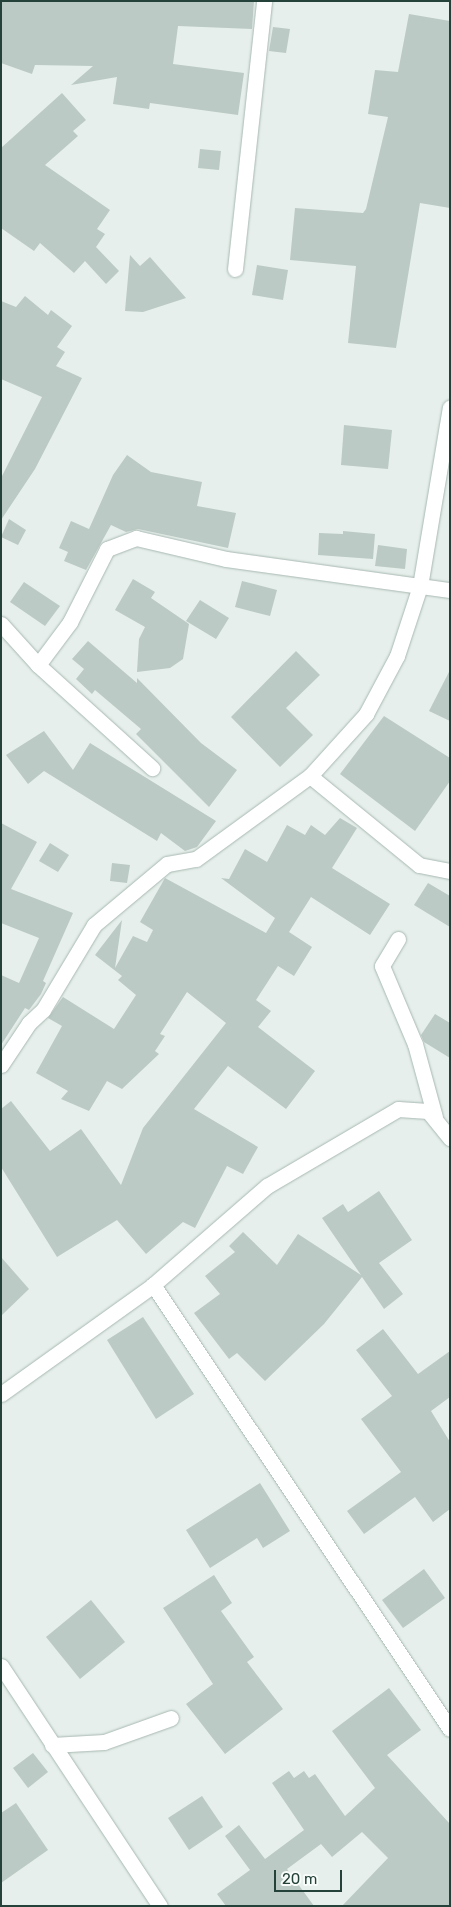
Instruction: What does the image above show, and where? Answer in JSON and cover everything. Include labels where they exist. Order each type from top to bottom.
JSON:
[{"type":"street","points":[[235,269],[264,1]]},
{"type":"street","points":[[1,1065],[29,1023],[44,1010],[94,925],[167,864],[196,859],[310,776],[366,714],[397,656],[420,586],[450,407]]},
{"type":"street","points":[[38,666],[70,622],[107,549],[136,538],[226,559],[450,590]]},
{"type":"street","points":[[1,624],[38,666],[152,768]]},
{"type":"street","points":[[310,776],[419,866],[450,871]]},
{"type":"street","points":[[398,939],[382,966],[416,1044],[435,1117]]},
{"type":"street","points":[[1,1394],[153,1285],[267,1186],[398,1109],[428,1111],[435,1117],[450,1138]]},
{"type":"street","points":[[153,1285],[450,1729]]},
{"type":"street","points":[[1,1666],[160,1906]]},
{"type":"street","points":[[52,1745],[104,1742],[171,1718]]},
{"type":"building","points":[[1,1],[254,1],[252,29],[178,26],[173,64],[244,73],[238,115],[150,103],[149,109],[113,104],[117,77],[71,85],[93,66],[35,65],[32,74],[1,63]]},
{"type":"building","points":[[409,14],[450,21],[450,208],[420,203],[396,348],[348,343],[356,266],[290,260],[295,208],[363,213],[366,209],[388,117],[368,114],[375,70],[398,72]]},
{"type":"building","points":[[273,27],[290,29],[286,53],[269,51]]},
{"type":"building","points":[[62,93],[86,120],[73,131],[78,136],[45,165],[110,210],[97,229],[105,234],[96,247],[119,271],[106,284],[85,261],[74,273],[40,243],[34,251],[1,228],[1,148]]},
{"type":"building","points":[[200,149],[221,151],[219,170],[198,168]]},
{"type":"building","points":[[130,255],[140,266],[150,257],[186,298],[143,312],[125,311]]},
{"type":"building","points":[[257,265],[288,270],[283,300],[252,295]]},
{"type":"building","points":[[25,296],[48,315],[51,310],[72,326],[57,347],[65,352],[56,366],[82,378],[35,469],[1,520],[1,478],[42,397],[1,379],[1,301],[16,307]]},
{"type":"building","points":[[344,425],[392,430],[388,469],[341,465]]},
{"type":"building","points":[[127,455],[151,472],[202,482],[197,506],[236,513],[228,548],[138,529],[126,532],[111,525],[86,570],[64,561],[68,552],[59,548],[71,521],[89,529],[113,475]]},
{"type":"building","points":[[9,519],[26,530],[18,545],[1,537]]},
{"type":"building","points":[[343,531],[375,534],[373,559],[318,555],[319,533],[343,534]]},
{"type":"building","points":[[378,545],[407,549],[405,569],[375,566]]},
{"type":"building","points":[[133,579],[155,592],[151,598],[189,624],[183,659],[170,668],[137,672],[139,639],[145,627],[115,610]]},
{"type":"building","points":[[242,581],[277,590],[270,616],[235,607]]},
{"type":"building","points":[[24,582],[60,606],[45,626],[10,602]]},
{"type":"building","points":[[200,600],[229,618],[216,639],[186,621]]},
{"type":"building","points":[[88,641],[137,683],[137,678],[201,743],[237,770],[209,807],[136,734],[141,729],[95,690],[92,694],[76,679],[84,669],[72,659]]},
{"type":"building","points":[[296,651],[320,675],[286,708],[313,735],[280,767],[231,717]]},
{"type":"building","points":[[450,670],[450,721],[429,711]]},
{"type":"building","points":[[384,716],[450,758],[450,781],[415,831],[340,774]]},
{"type":"building","points":[[44,731],[73,770],[90,743],[216,821],[197,847],[185,851],[161,833],[157,841],[44,771],[28,784],[6,755]]},
{"type":"building","points":[[340,818],[357,828],[332,868],[390,904],[370,935],[311,897],[289,932],[312,947],[294,976],[278,966],[256,1000],[271,1011],[258,1027],[315,1071],[286,1109],[228,1066],[194,1109],[258,1147],[243,1174],[227,1166],[195,1228],[183,1222],[146,1254],[117,1220],[57,1257],[1,1167],[1,1109],[11,1101],[50,1151],[81,1129],[121,1185],[143,1128],[226,1023],[187,992],[160,1034],[165,1036],[155,1051],[159,1054],[122,1089],[107,1081],[89,1111],[61,1099],[68,1091],[36,1073],[62,1026],[48,1018],[63,997],[114,1029],[136,995],[118,980],[122,976],[95,955],[122,920],[115,968],[133,936],[147,942],[153,930],[140,922],[165,878],[266,933],[275,918],[221,878],[229,879],[245,849],[267,862],[287,825],[305,835],[311,825],[325,835]]},
{"type":"building","points":[[1,823],[37,842],[11,889],[73,913],[43,981],[46,983],[41,994],[29,1010],[25,1008],[1,1045],[1,975],[19,983],[39,938],[1,923]]},
{"type":"building","points":[[50,843],[69,855],[58,872],[39,861]]},
{"type":"building","points":[[112,863],[130,865],[127,883],[110,881]]},
{"type":"building","points":[[428,883],[450,896],[450,927],[414,905]]},
{"type":"building","points":[[435,1014],[450,1023],[450,1058],[424,1042],[421,1035]]},
{"type":"building","points":[[379,1191],[412,1240],[379,1263],[403,1294],[384,1309],[362,1277],[324,1324],[265,1381],[237,1353],[229,1359],[194,1313],[220,1294],[205,1276],[235,1252],[229,1246],[243,1232],[277,1265],[298,1234],[361,1275],[322,1218],[343,1204],[348,1212]]},
{"type":"building","points":[[1,1257],[29,1289],[1,1316]]},
{"type":"building","points":[[143,1317],[194,1394],[156,1419],[107,1340]]},
{"type":"building","points":[[383,1329],[418,1374],[450,1351],[450,1397],[431,1411],[450,1442],[450,1509],[433,1522],[415,1497],[364,1534],[347,1511],[401,1472],[361,1419],[392,1396],[356,1350]]},
{"type":"building","points":[[260,1483],[290,1531],[263,1548],[257,1538],[210,1568],[186,1530]]},
{"type":"building","points":[[424,1569],[445,1598],[403,1628],[382,1600]]},
{"type":"building","points":[[214,1575],[232,1603],[221,1611],[254,1657],[247,1662],[283,1709],[225,1754],[186,1704],[213,1684],[163,1608]]},
{"type":"building","points":[[91,1600],[125,1642],[80,1679],[46,1637]]},
{"type":"building","points":[[389,1688],[421,1730],[387,1755],[450,1824],[450,1906],[342,1906],[388,1858],[362,1832],[332,1857],[321,1844],[287,1869],[314,1906],[226,1906],[217,1894],[250,1870],[225,1836],[239,1825],[265,1859],[304,1830],[272,1783],[289,1771],[294,1778],[304,1771],[309,1778],[315,1774],[345,1816],[375,1788],[332,1731]]},
{"type":"building","points":[[33,1753],[48,1772],[28,1788],[13,1768]]},
{"type":"building","points":[[202,1796],[223,1827],[189,1850],[168,1818]]},
{"type":"building","points":[[16,1803],[48,1850],[1,1883],[1,1813]]}]
